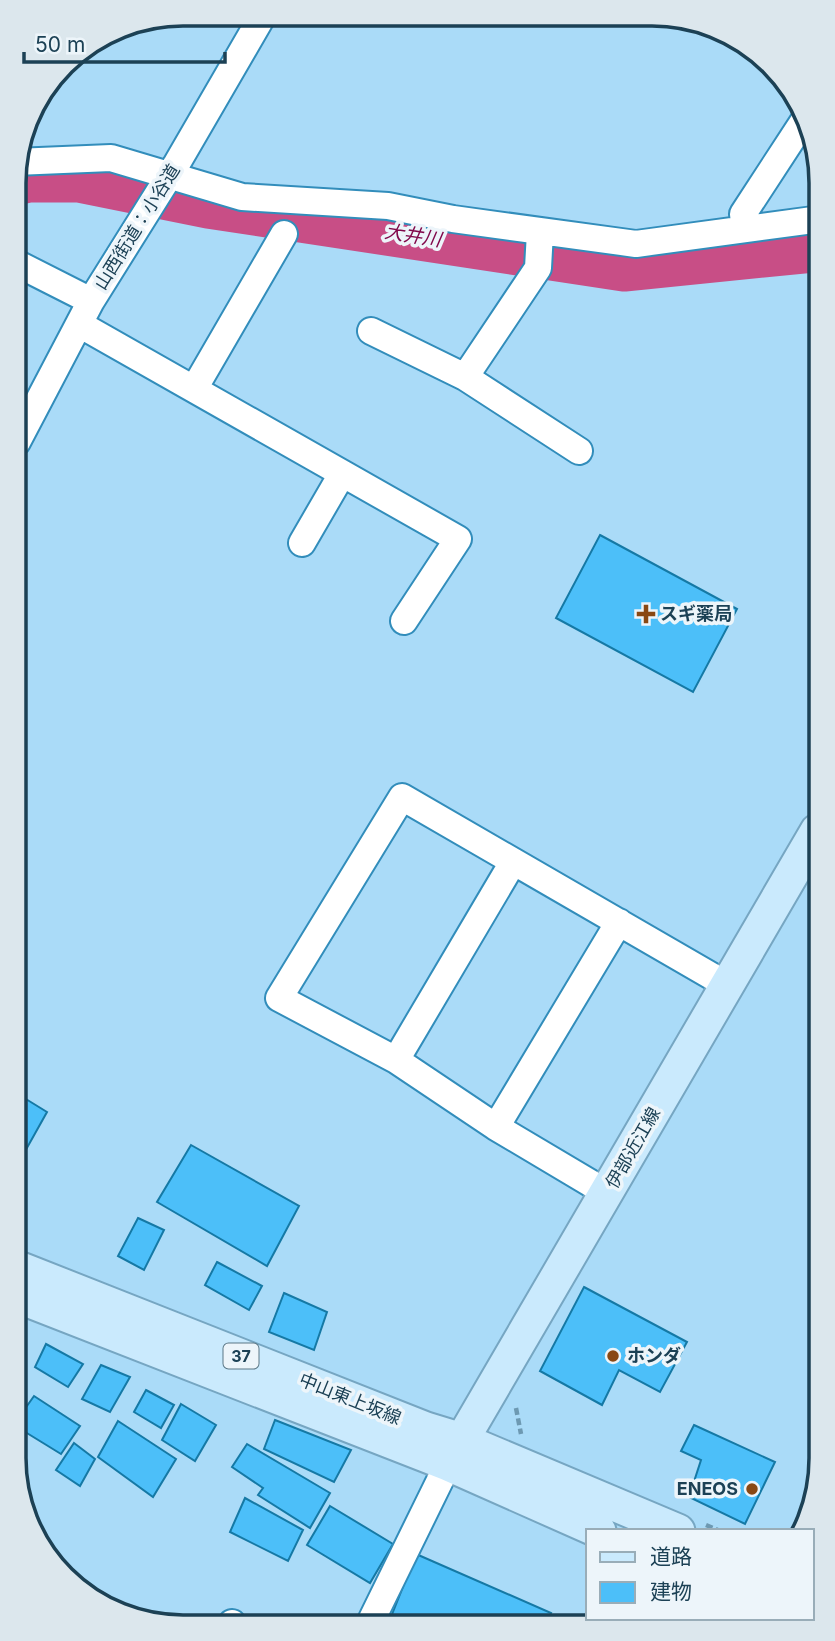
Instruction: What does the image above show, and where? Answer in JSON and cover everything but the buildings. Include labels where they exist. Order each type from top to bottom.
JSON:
[{"type":"main road","name":"伊部近江線","points":[[455,1452],[808,846]]},
{"type":"main road","name":"中山東上坂線","points":[[29,1294],[426,1429],[455,1452],[595,1529]]},
{"type":"main road","name":"中山東上坂線","points":[[455,1452],[686,1526]]},
{"type":"street","name":"山西街道：小谷道","points":[[26,425],[91,300],[169,176],[256,27]]},
{"type":"street","points":[[745,229],[743,214],[798,128]]},
{"type":"street","points":[[28,161],[111,158],[242,197],[388,206],[453,219],[636,244],[809,221]]},
{"type":"street","points":[[465,377],[538,268],[540,232]]},
{"type":"street","points":[[194,389],[284,234]]},
{"type":"street","points":[[26,268],[91,300]]},
{"type":"street","points":[[79,324],[458,539],[404,621]]},
{"type":"street","points":[[371,331],[465,377],[579,451]]},
{"type":"street","points":[[302,543],[342,474]]},
{"type":"street","points":[[607,1194],[496,1127],[396,1060],[279,998],[402,797],[727,985]]},
{"type":"street","points":[[396,1060],[513,862]]},
{"type":"street","points":[[496,1127],[619,922]]},
{"type":"street","points":[[374,1615],[455,1452]]},
{"type":"path","points":[[514,1402],[521,1436]]},
{"type":"path","points":[[686,1526],[706,1529]]},
{"type":"waterway","name":"大井川","points":[[26,179],[79,178],[208,204],[624,267],[809,248]]},
{"type":"place","name":"スギ薬局","points":[[646,614]]},
{"type":"place","name":"ホンダ","points":[[613,1356]]},
{"type":"place","name":"ENEOS","points":[[752,1489]]}]
